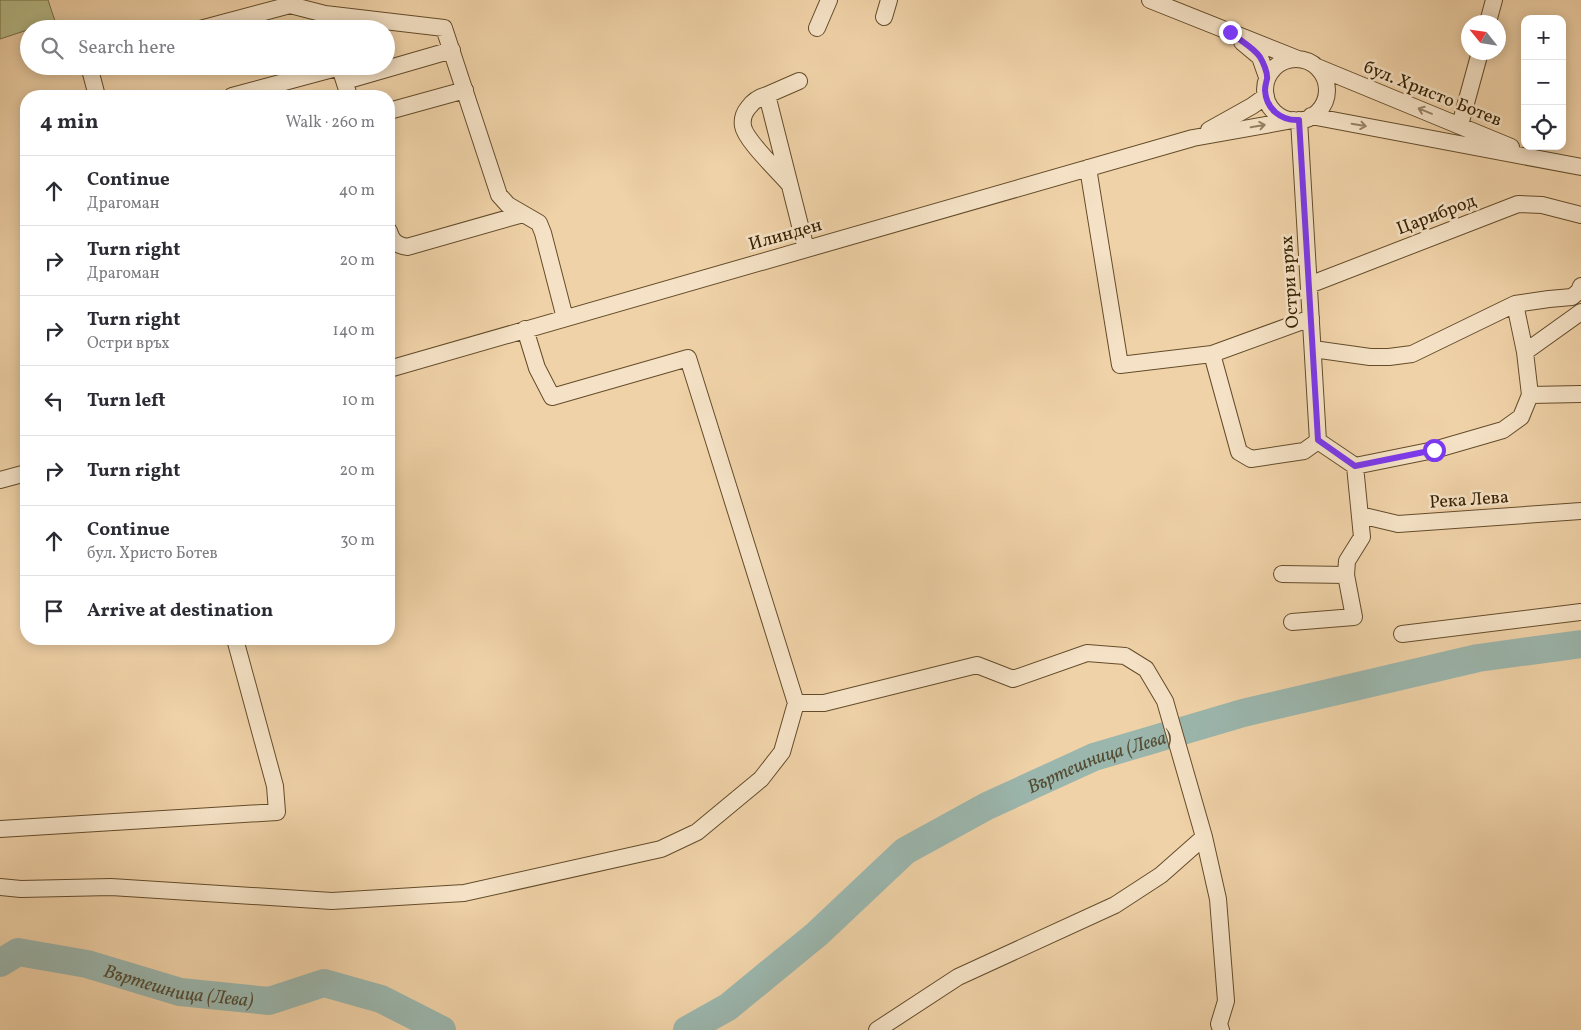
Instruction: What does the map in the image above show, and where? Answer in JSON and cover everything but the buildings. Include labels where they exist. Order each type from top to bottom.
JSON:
[{"type":"street","points":[[816,28],[830,0]]},
{"type":"street","points":[[884,17],[889,0]]},
{"type":"street","points":[[1150,0],[1298,59],[1308,61],[1317,67],[1325,79],[1326,93],[1322,106],[1301,119],[1284,118],[1269,106],[1265,87],[1272,70],[1288,60],[1298,59]]},
{"type":"street","points":[[1490,15],[1494,0]]},
{"type":"street","points":[[234,20],[290,5],[325,20]]},
{"type":"street","points":[[395,25],[444,28],[499,195],[508,205],[539,223],[565,318]]},
{"type":"street","points":[[1230,32],[1252,48],[1260,57],[1268,77]]},
{"type":"street","points":[[395,65],[452,50]]},
{"type":"street","points":[[1460,125],[1478,60]]},
{"type":"street","name":"бул. Христо Ботев","points":[[1317,67],[1534,157]]},
{"type":"street","points":[[91,75],[95,90]]},
{"type":"street","points":[[269,90],[344,78]]},
{"type":"street","points":[[790,184],[747,137],[743,127],[743,116],[754,101],[799,81]]},
{"type":"street","points":[[395,109],[465,90]]},
{"type":"street","points":[[767,95],[806,249]]},
{"type":"street","name":"Илинден","points":[[1193,138],[1252,106],[1266,96]]},
{"type":"street","name":"бул. Христо Ботев","points":[[1301,119],[1581,166]]},
{"type":"street","name":"Илинден","points":[[395,367],[1193,138],[1301,119]]},
{"type":"street","name":"Остри връх","points":[[1301,119],[1318,440]]},
{"type":"street","points":[[1088,168],[1120,365],[1212,354],[1311,318]]},
{"type":"street","name":"Цариброд","points":[[1309,285],[1518,204],[1542,206],[1581,215]]},
{"type":"street","points":[[395,242],[407,247],[523,214]]},
{"type":"street","points":[[1313,349],[1370,357],[1412,354],[1515,304],[1572,297],[1581,286]]},
{"type":"street","points":[[1212,354],[1239,452],[1251,459],[1304,451],[1318,440],[1355,466],[1434,450],[1503,430],[1521,417],[1530,395],[1525,352],[1515,304]]},
{"type":"street","points":[[1525,352],[1581,312]]},
{"type":"street","points":[[0,888],[111,887],[332,901],[464,893],[661,849],[697,832],[761,779],[782,752],[796,703],[688,358],[552,398],[536,368],[525,329]]},
{"type":"street","points":[[1530,395],[1581,394]]},
{"type":"street","points":[[1292,622],[1354,617],[1346,575],[1347,561],[1362,537],[1355,466]]},
{"type":"street","points":[[0,480],[20,475]]},
{"type":"street","name":"Река Лева","points":[[1360,515],[1398,524],[1581,511]]},
{"type":"street","points":[[1282,574],[1346,575]]},
{"type":"street","points":[[1402,634],[1581,612]]},
{"type":"street","points":[[0,829],[277,812],[275,786],[237,645]]},
{"type":"street","points":[[796,703],[824,703],[977,665],[1012,679],[1087,653],[1125,656],[1146,669],[1165,701],[1204,837],[1218,899],[1226,1001],[1219,1024],[1221,1030]]},
{"type":"street","points":[[877,1030],[958,977],[1115,905],[1161,875],[1204,837]]},
{"type":"green space","points":[[0,0],[48,0],[55,20],[20,20],[20,32],[0,39]]},
{"type":"waterway","name":"Въртешница (Лева)","points":[[687,1030],[728,1007],[817,934],[905,851],[987,806],[1094,757],[1243,713],[1478,658],[1581,644]]},
{"type":"waterway","name":"Въртешница (Лева)","points":[[0,963],[18,952],[87,964],[180,992],[269,1001],[324,983],[381,999],[442,1030]]},
{"type":"route","points":[[1230,32],[1252,48],[1260,57],[1268,77],[1265,87],[1269,106],[1279,116],[1299,120],[1318,440],[1355,466],[1434,450]]}]
